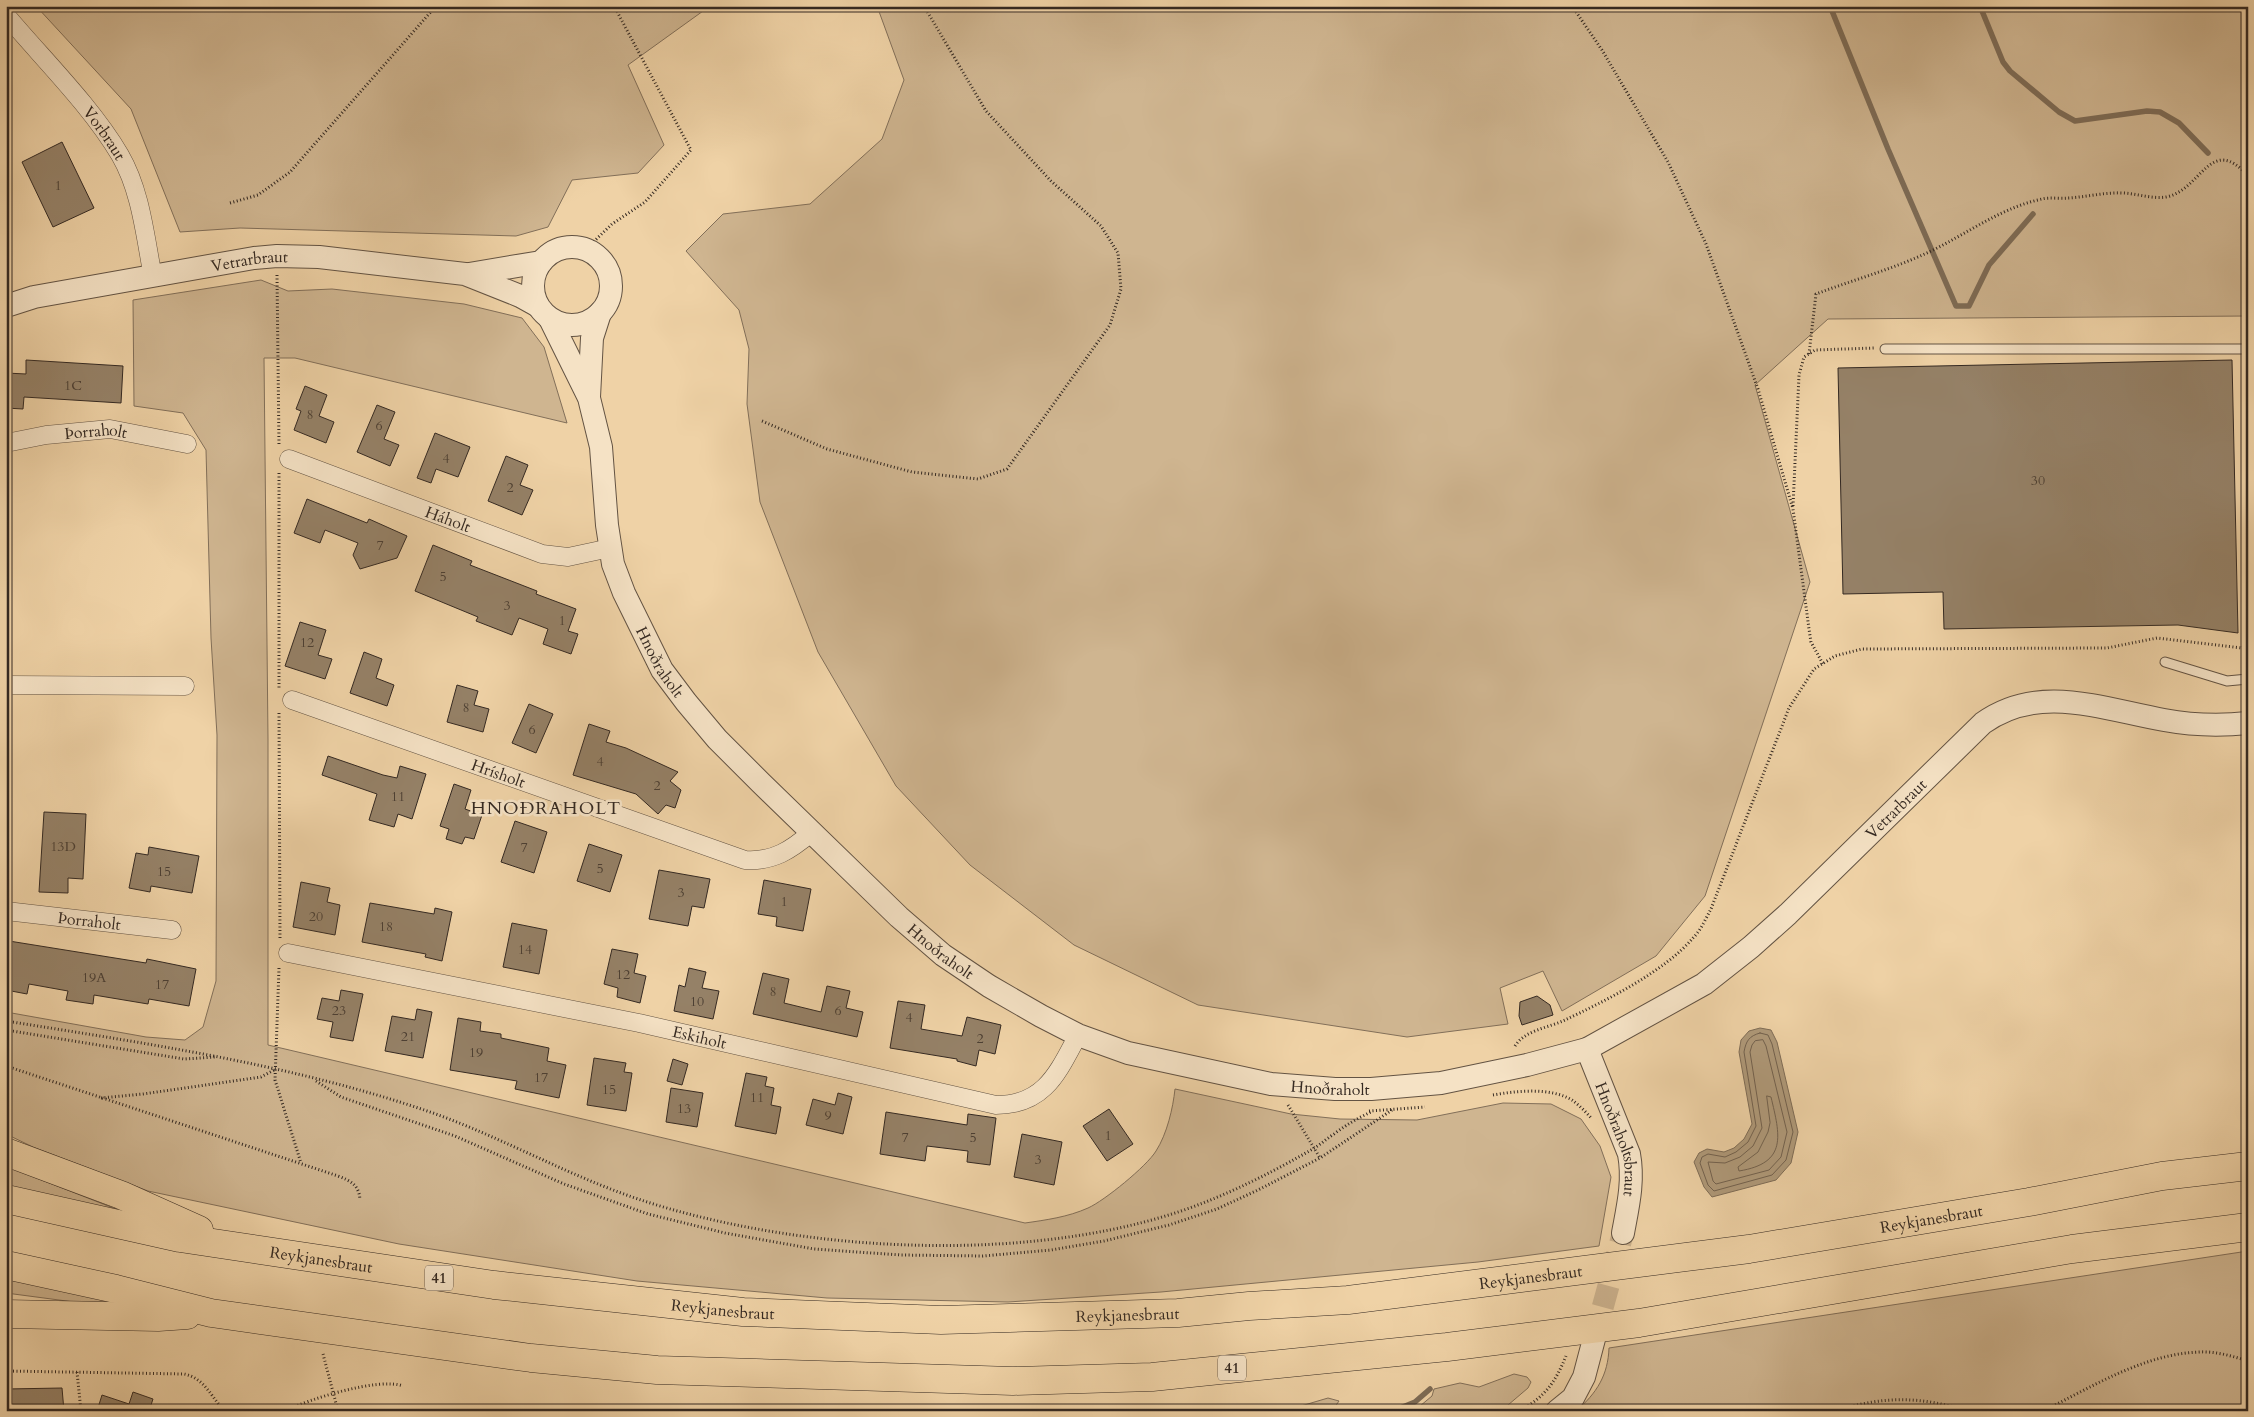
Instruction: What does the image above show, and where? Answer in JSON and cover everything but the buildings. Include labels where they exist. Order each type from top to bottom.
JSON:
[{"type":"highway","points":[[6,1152],[120,1195],[235,1246]]},
{"type":"highway","name":"Reykjanesbraut","points":[[6,1199],[180,1238],[494,1285],[743,1312],[942,1320],[1178,1313],[1249,1306],[1348,1300],[1715,1254],[1888,1227],[2162,1176],[2248,1166]]},
{"type":"highway","name":"41","points":[[6,1265],[116,1289],[211,1313],[504,1354],[657,1370],[1013,1381],[1152,1376],[1446,1347],[1640,1323],[2072,1249],[2248,1227]]},
{"type":"highway","points":[[6,1314],[158,1317],[211,1313]]},
{"type":"street","name":"Vorbraut","points":[[6,16],[91,114],[120,156],[137,196],[153,277]]},
{"type":"street","name":"Vetrarbraut","points":[[465,274],[541,262],[557,249],[576,246],[586,249]]},
{"type":"street","points":[[586,249],[600,258],[610,274],[611,294],[600,314]]},
{"type":"street","name":"Vetrarbraut","points":[[6,306],[34,297],[277,256],[356,260],[465,274],[520,296],[565,324],[581,324],[600,314]]},
{"type":"street","points":[[541,262],[535,272],[533,284],[534,295],[544,312]]},
{"type":"street","name":"Vetrarbraut","points":[[6,296],[34,297]]},
{"type":"street","name":"Hnoðraholt","points":[[544,312],[589,398],[601,447],[610,548],[624,593],[662,670],[717,739],[899,917],[943,955],[989,986],[1078,1035],[1128,1053],[1271,1084],[1335,1089],[1372,1089],[1441,1083],[1527,1065],[1587,1049]]},
{"type":"street","name":"Hnoðraholt","points":[[589,398],[592,338],[600,314]]},
{"type":"street","name":"Þorraholt","points":[[6,443],[46,435],[110,430],[187,444]]},
{"type":"street","name":"Háholt","points":[[282,462],[542,554],[568,557],[610,548]]},
{"type":"street","points":[[6,685],[185,686]]},
{"type":"street","name":"Hrísholt","points":[[284,700],[745,860],[764,860],[780,856],[795,847],[812,832]]},
{"type":"street","name":"Vetrarbraut","points":[[1587,1049],[1704,984],[1751,947],[1788,914],[1983,723],[2001,711],[2022,703],[2047,701],[2111,709],[2190,723],[2248,723]]},
{"type":"street","name":"Þorraholt","points":[[6,911],[172,930]]},
{"type":"street","name":"Eskiholt","points":[[283,952],[639,1023],[996,1105],[1014,1104],[1041,1092],[1057,1074],[1078,1035]]},
{"type":"street","name":"Hnoðraholtsbraut","points":[[1587,1049],[1629,1154],[1632,1170],[1631,1187],[1623,1233]]},
{"type":"street","points":[[1557,1411],[1573,1398],[1580,1384],[1594,1339]]},
{"type":"lane","points":[[1885,350],[2248,349]]},
{"type":"lane","points":[[2164,662],[2226,681],[2248,679]]},
{"type":"path","points":[[230,203],[258,195],[290,172],[436,6]]},
{"type":"path","points":[[586,249],[612,224],[645,202],[691,150],[614,6]]},
{"type":"path","points":[[762,421],[827,449],[912,472],[978,479],[1007,469],[1110,325],[1121,289],[1118,253],[1101,226],[1051,181],[986,111],[924,6]]},
{"type":"path","points":[[1572,6],[1602,50],[1668,162],[1706,244],[1758,389],[1793,509],[1808,629],[1811,642],[1823,664]]},
{"type":"path","points":[[1809,354],[1816,294],[1926,253],[2012,208],[2043,199],[2070,198],[2102,193],[2126,193],[2164,197],[2182,192],[2207,166],[2215,160],[2222,159],[2234,162],[2248,176]]},
{"type":"path","points":[[277,256],[282,462],[284,700],[283,952],[275,1070],[276,1080],[301,1163]]},
{"type":"path","points":[[1793,509],[1799,375],[1804,358],[1815,350],[1869,348],[1885,350]]},
{"type":"path","points":[[1563,1021],[1636,981],[1672,958],[1694,937],[1711,909],[1789,708],[1814,669],[1835,656],[1862,649],[2107,648],[2157,638],[2242,648],[2248,642]]},
{"type":"path","points":[[6,1021],[221,1057],[314,1079],[434,1114],[581,1177],[639,1199],[713,1220],[840,1240],[923,1246],[1017,1242],[1092,1233],[1164,1217],[1208,1201],[1314,1149],[1350,1123],[1371,1112]]},
{"type":"path","points":[[6,1030],[184,1059],[221,1057]]},
{"type":"path","points":[[6,1066],[352,1181],[360,1191],[360,1200]]},
{"type":"path","points":[[98,1098],[143,1094],[261,1077],[275,1070]]},
{"type":"path","points":[[314,1079],[341,1097],[455,1136],[603,1199],[648,1214],[725,1233],[814,1249],[901,1255],[983,1256],[1051,1250],[1104,1241],[1169,1225],[1217,1209],[1320,1158],[1392,1110]]},
{"type":"path","points":[[1284,1099],[1320,1158]]},
{"type":"path","points":[[2039,1411],[2144,1362],[2176,1354],[2200,1352],[2227,1355],[2248,1361]]},
{"type":"path","points":[[1519,1411],[1534,1403],[1557,1378],[1566,1353]]},
{"type":"path","points":[[323,1354],[337,1409]]},
{"type":"path","points":[[6,1371],[174,1373],[193,1376],[207,1388],[224,1411]]},
{"type":"path","points":[[78,1372],[81,1411]]},
{"type":"path","points":[[285,1411],[332,1393],[383,1383],[394,1383],[403,1386]]},
{"type":"path","points":[[1837,1411],[1885,1399],[1918,1399],[1944,1403],[1966,1411]]},
{"type":"shaded area","points":[[36,6],[710,6],[628,65],[664,145],[638,173],[572,180],[548,227],[516,236],[240,228],[180,232],[131,109]]},
{"type":"shaded area","points":[[877,6],[2248,6],[2248,316],[1828,319],[1755,385],[1810,582],[1705,896],[1656,956],[1562,1011],[1543,971],[1500,988],[1508,1024],[1407,1037],[1198,1005],[1074,945],[970,865],[896,786],[818,652],[760,502],[747,404],[749,349],[739,310],[686,251],[723,214],[810,204],[882,139],[904,80]]},
{"type":"shaded area","points":[[261,280],[288,291],[332,289],[464,304],[522,318],[544,347],[567,423],[295,358],[264,358],[268,739],[268,1045],[1025,1223],[1065,1216],[1088,1208],[1135,1174],[1160,1144],[1169,1121],[1175,1089],[1291,1114],[1340,1119],[1417,1120],[1503,1103],[1551,1104],[1581,1119],[1600,1146],[1611,1177],[1599,1246],[1478,1262],[1161,1292],[1008,1302],[827,1298],[637,1281],[399,1244],[148,1191],[33,1147],[6,1134],[6,1012],[146,1037],[185,1040],[203,1027],[216,981],[217,735],[211,638],[206,450],[183,413],[134,406],[133,300]]},
{"type":"shaded area","points":[[6,1166],[126,1213],[6,1196]]},
{"type":"shaded area","points":[[2248,1251],[2248,1411],[1576,1411],[1590,1397],[1600,1383],[1604,1375],[1609,1348]]},
{"type":"shaded area","points":[[6,1279],[112,1301],[112,1307],[6,1293]]},
{"type":"shaded area","points":[[1514,1374],[1527,1377],[1531,1382],[1528,1388],[1501,1411],[1414,1411],[1432,1396],[1434,1389],[1460,1383],[1479,1387]]},
{"type":"shaded area","points":[[1328,1398],[1339,1401],[1332,1411],[1284,1411]]},
{"type":"water","points":[[1760,1028],[1771,1030],[1777,1042],[1798,1132],[1791,1163],[1776,1180],[1712,1197],[1704,1187],[1694,1162],[1699,1153],[1707,1149],[1724,1152],[1734,1148],[1744,1139],[1752,1124],[1739,1052],[1741,1040],[1749,1031]]},
{"type":"waterway","points":[[1830,6],[1888,149],[1956,306],[1969,306],[1989,265],[2033,214]]},
{"type":"waterway","points":[[1980,6],[2003,62],[2010,71],[2059,112],[2075,121],[2147,111],[2160,112],[2179,123],[2208,153]]},
{"type":"waterway","points":[[1393,1411],[1415,1402],[1430,1389]]},
{"type":"waterway","points":[[373,1411],[425,1408],[460,1411]]},
{"type":"tunnel","points":[[1594,1339],[1623,1233]]},
{"type":"district","name":"HNOÐRAHOLT","points":[[546,808]]}]
